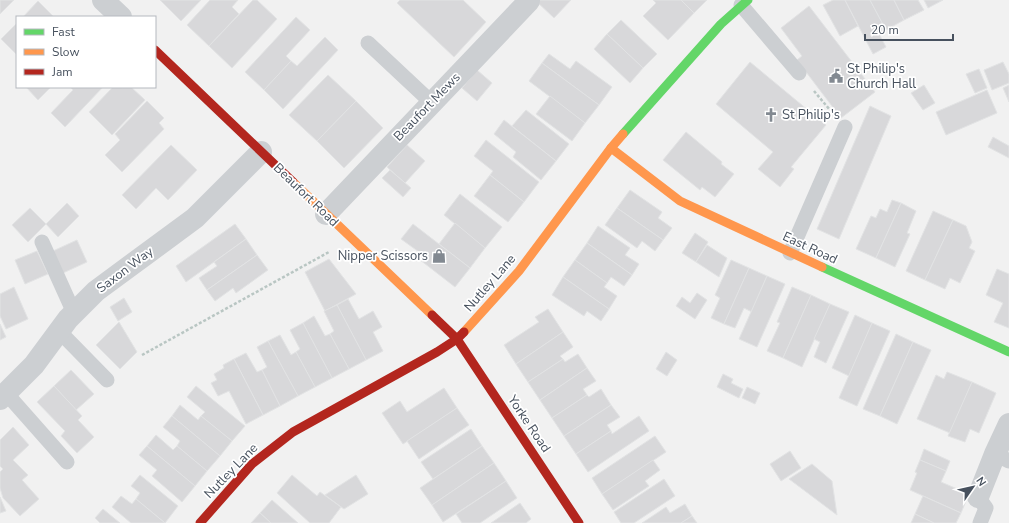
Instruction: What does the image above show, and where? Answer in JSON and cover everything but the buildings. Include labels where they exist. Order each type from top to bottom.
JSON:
[{"type":"street","points":[[103,0],[120,16]]},
{"type":"street","name":"Beaufort Mews","points":[[326,214],[529,0]]},
{"type":"street","name":"Nutley Lane","points":[[200,523],[252,464],[293,432],[457,339],[519,271],[612,148],[721,24],[744,2]]},
{"type":"street","name":"Beaufort Road","points":[[156,51],[457,339]]},
{"type":"street","name":"East Road","points":[[612,148],[680,201],[790,253],[1009,352]]},
{"type":"street","name":"Saxon Way","points":[[3,396],[34,365],[74,313],[96,291],[195,218],[261,152]]},
{"type":"street","name":"Yorke Road","points":[[457,339],[579,523]]},
{"type":"street","points":[[978,497],[1002,458],[1009,424]]},
{"type":"lane","points":[[744,2],[799,73]]},
{"type":"lane","points":[[368,43],[431,102]]},
{"type":"lane","points":[[790,253],[845,128]]},
{"type":"lane","points":[[42,242],[74,313]]},
{"type":"lane","points":[[59,331],[107,380]]},
{"type":"lane","points":[[3,396],[67,462]]},
{"type":"lane","points":[[978,497],[986,508],[980,523]]},
{"type":"path","points":[[799,73],[845,128]]},
{"type":"path","points":[[142,354],[352,240]]},
{"type":"traffic: fast","points":[[623,134],[721,24],[748,0]]},
{"type":"traffic: fast","points":[[822,267],[1009,352]]},
{"type":"traffic: slow","points":[[464,332],[519,271],[623,134]]},
{"type":"traffic: slow","points":[[611,148],[680,201],[822,267]]},
{"type":"traffic: slow","points":[[293,182],[432,315]]},
{"type":"traffic: jam","points":[[156,51],[293,182]]},
{"type":"traffic: jam","points":[[432,315],[457,339],[579,523]]},
{"type":"traffic: jam","points":[[200,523],[252,464],[293,432],[437,352],[457,339],[464,332]]},
{"type":"place","name":"St Philip's Church Hall","points":[[836,76]]},
{"type":"place","name":"St Philip's","points":[[771,115]]},
{"type":"place","name":"Nipper Scissors","points":[[439,256]]}]
